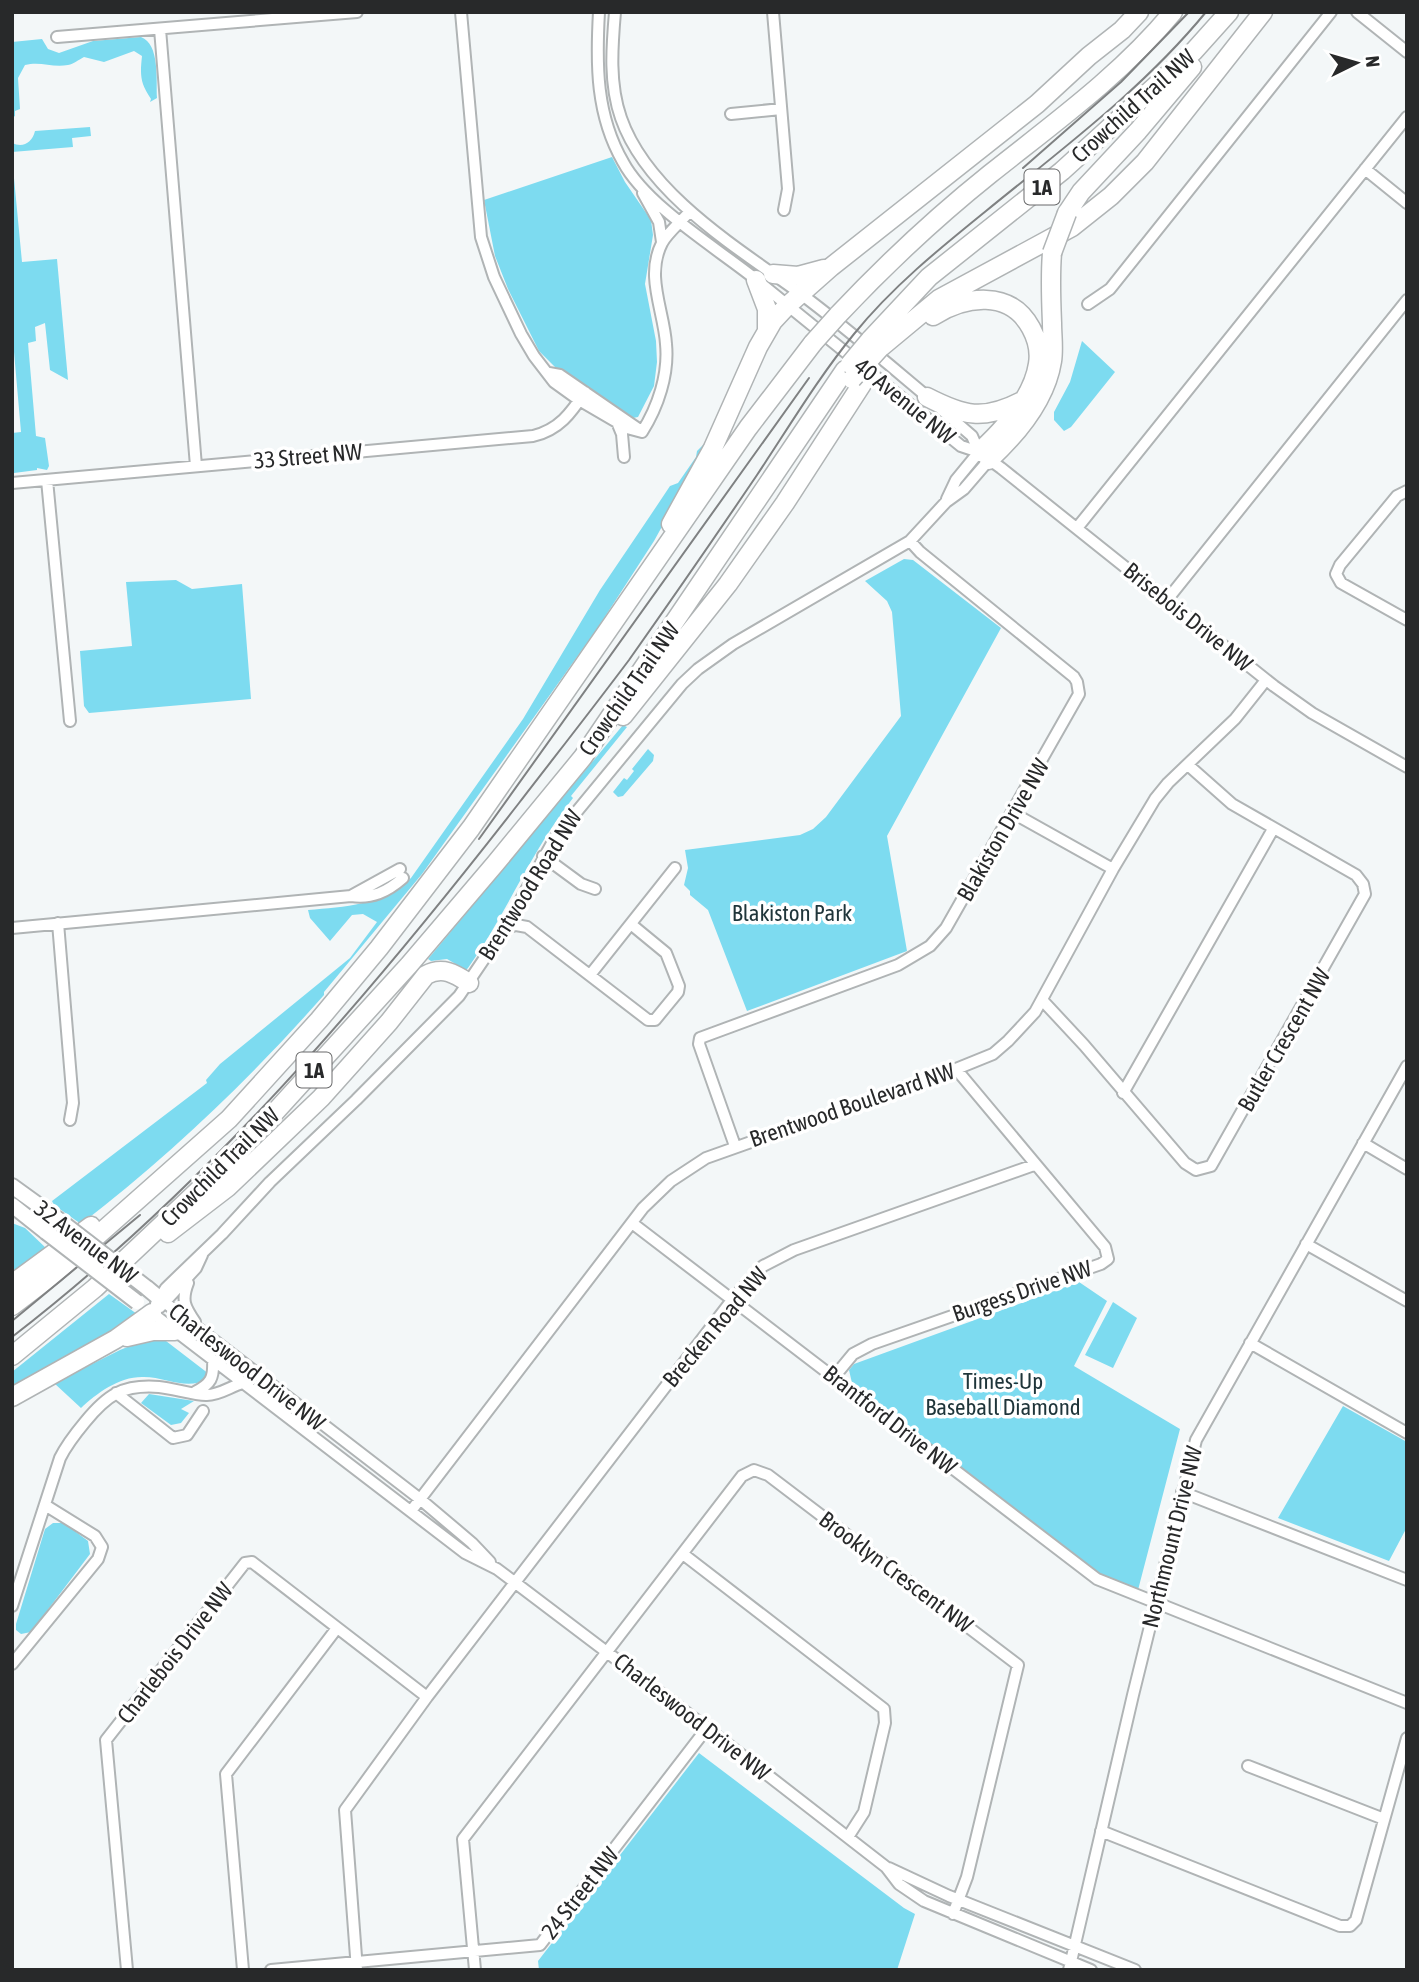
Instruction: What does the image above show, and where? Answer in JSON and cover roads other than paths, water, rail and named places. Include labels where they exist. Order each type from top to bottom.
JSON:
[{"type":"highway","points":[[649,573],[653,555],[713,448],[767,330],[793,300],[1037,104],[1139,12]]},
{"type":"highway","name":"Crowchild Trail NW","points":[[12,1306],[54,1274],[238,1109],[311,1030],[379,948],[471,828],[748,428],[813,343],[838,315],[923,230],[1111,77],[1173,12]]},
{"type":"highway","name":"Crowchild Trail NW","points":[[12,1356],[95,1288],[236,1155],[426,945],[583,757],[823,402],[853,378],[879,347],[929,277],[1062,171],[1213,32],[1229,12]]},
{"type":"highway","points":[[879,347],[939,299],[1072,228],[1111,196],[1144,162],[1263,12]]},
{"type":"highway","points":[[984,456],[1012,436],[1039,399],[1048,379],[1053,358],[1050,279],[1052,253],[1067,213],[1081,192],[1197,62],[1213,32]]},
{"type":"highway","points":[[767,330],[764,277],[798,276],[831,267]]},
{"type":"highway","points":[[879,347],[949,306],[973,300],[1003,303],[1018,311],[1026,320],[1038,346],[1037,371],[1022,401],[984,456]]},
{"type":"highway","points":[[583,757],[617,723],[728,584],[785,503],[853,378]]},
{"type":"highway","points":[[927,397],[958,412],[981,415],[998,412],[1022,401]]},
{"type":"highway","points":[[95,1288],[228,1187],[321,1098],[389,1022],[426,975],[444,970],[469,983]]},
{"type":"highway","points":[[12,1283],[116,1208],[142,1196]]},
{"type":"highway","points":[[12,1397],[117,1339],[153,1304]]},
{"type":"highway","points":[[117,1339],[153,1331],[175,1331]]},
{"type":"main road","name":"32 Avenue NW","points":[[12,1186],[147,1288],[153,1304]]},
{"type":"main road","name":"32 Avenue NW","points":[[12,1205],[46,1232],[153,1304]]},
{"type":"street","points":[[57,37],[357,12]]},
{"type":"street","points":[[461,12],[481,237],[494,277],[521,334],[554,382],[632,422],[642,432]]},
{"type":"street","name":"40 Avenue NW","points":[[598,12],[596,60],[601,104],[614,146],[637,182],[680,222],[764,277],[793,300],[961,446],[984,456]]},
{"type":"street","name":"40 Avenue NW","points":[[614,12],[612,74],[615,96],[621,118],[640,157],[690,211],[764,277],[927,397],[972,436],[984,456]]},
{"type":"street","points":[[773,12],[788,189],[784,210]]},
{"type":"street","points":[[1089,56],[1128,12]]},
{"type":"street","points":[[1088,304],[1110,289],[1331,12]]},
{"type":"street","points":[[1357,12],[1407,52]]},
{"type":"street","points":[[160,29],[196,466]]},
{"type":"street","points":[[731,114],[781,109]]},
{"type":"street","points":[[1077,528],[1407,117]]},
{"type":"street","points":[[1365,169],[1407,203]]},
{"type":"street","points":[[637,182],[656,216],[662,242],[655,284],[665,332],[666,362],[652,416],[642,432]]},
{"type":"street","points":[[662,242],[690,211]]},
{"type":"street","points":[[1167,600],[1407,300]]},
{"type":"street","points":[[582,396],[617,422],[642,432]]},
{"type":"street","name":"33 Street NW","points":[[12,483],[533,436],[556,428],[582,396]]},
{"type":"street","points":[[617,422],[622,434],[624,457]]},
{"type":"street","name":"Brisebois Drive NW","points":[[984,456],[1266,680],[1312,713],[1407,767]]},
{"type":"street","name":"Brentwood Road NW","points":[[153,1304],[270,1182],[412,1045],[469,983],[505,928],[543,856],[583,801],[682,684],[733,644],[910,541],[946,502],[964,489],[984,456]]},
{"type":"street","points":[[47,480],[69,721]]},
{"type":"street","points":[[1407,491],[1397,496],[1340,565],[1336,574],[1341,583],[1407,620]]},
{"type":"street","name":"Blakiston Drive NW","points":[[735,1146],[699,1044],[700,1038],[919,955],[946,928],[1080,694],[1077,682],[910,541]]},
{"type":"street","name":"Brentwood Boulevard NW","points":[[411,1511],[655,1194],[685,1170],[735,1146],[956,1069],[993,1054],[1008,1041],[1043,1001],[1113,870],[1155,799],[1167,783],[1235,719],[1266,680]]},
{"type":"street","name":"Butler Crescent NW","points":[[1043,1001],[1191,1168],[1205,1169],[1216,1161],[1365,894],[1363,884],[1356,875],[1273,830],[1232,804],[1188,765]]},
{"type":"street","points":[[1013,813],[1113,870]]},
{"type":"street","points":[[1123,1093],[1273,830]]},
{"type":"street","points":[[543,856],[581,884],[595,889]]},
{"type":"street","points":[[590,975],[675,868]]},
{"type":"street","points":[[12,928],[351,896],[402,874]]},
{"type":"street","points":[[58,923],[73,1103],[70,1120]]},
{"type":"street","points":[[505,928],[516,925],[527,927],[648,1020],[659,1018],[678,992],[679,986],[666,953],[632,925]]},
{"type":"street","name":"Northmount Drive NW","points":[[1070,1965],[1196,1440],[1407,1066]]},
{"type":"street","name":"Burgess Drive NW","points":[[834,1377],[853,1354],[872,1345],[1101,1264],[1108,1259],[1105,1247],[956,1069]]},
{"type":"street","points":[[1363,1143],[1407,1169]]},
{"type":"street","name":"Brecken Road NW","points":[[357,1966],[345,1810],[427,1698],[732,1300],[763,1266],[787,1253],[1034,1164]]},
{"type":"street","name":"Brantford Drive NW","points":[[632,1223],[1097,1579],[1407,1703]]},
{"type":"street","points":[[1306,1244],[1407,1301]]},
{"type":"street","name":"Brentwood Road NW","points":[[153,1304],[190,1275],[205,1250]]},
{"type":"street","points":[[190,1275],[183,1294],[184,1302],[201,1330]]},
{"type":"street","name":"Charleswood Drive NW","points":[[153,1304],[175,1331],[465,1553],[497,1569]]},
{"type":"street","name":"Charleswood Drive NW","points":[[153,1304],[201,1330],[420,1499],[472,1543],[497,1569],[886,1867],[959,1900],[1135,1970]]},
{"type":"street","points":[[1250,1343],[1407,1433]]},
{"type":"street","points":[[195,1392],[212,1381],[213,1360]]},
{"type":"street","points":[[12,1606],[60,1458],[67,1443],[102,1402],[116,1393],[134,1388],[160,1387],[195,1392],[204,1396],[243,1383]]},
{"type":"street","points":[[116,1393],[173,1438],[187,1435],[202,1410]]},
{"type":"street","name":"Brooklyn Crescent NW","points":[[475,1970],[463,1839],[742,1476],[754,1471],[764,1472],[1018,1665],[959,1900],[953,1913]]},
{"type":"street","points":[[1182,1492],[1407,1580]]},
{"type":"street","points":[[12,1664],[98,1559],[102,1547],[95,1536],[45,1505]]},
{"type":"street","points":[[683,1554],[884,1709],[885,1723],[864,1812],[848,1837]]},
{"type":"street","name":"Charlebois Drive NW","points":[[127,1970],[106,1740],[245,1563],[252,1562],[427,1698]]},
{"type":"street","points":[[243,1970],[226,1774],[337,1628]]},
{"type":"street","name":"24 Street NW","points":[[271,1970],[357,1966],[540,1945],[707,1728]]},
{"type":"street","points":[[1101,1831],[1340,1926],[1350,1927],[1356,1920],[1407,1738]]},
{"type":"street","points":[[1248,1766],[1384,1819]]},
{"type":"street","name":"Charleswood Drive NW","points":[[886,1867],[899,1884],[923,1901],[1070,1965],[1091,1970]]},
{"type":"tram line","points":[[1023,168],[1121,82],[1189,12]]},
{"type":"tram line","points":[[12,1337],[84,1279],[219,1153],[344,1017],[404,947],[629,660],[816,385],[869,317],[900,284],[934,254],[1129,92],[1182,40],[1206,12]]},
{"type":"tram line","points":[[479,839],[809,378]]},
{"type":"tram line","points":[[12,1321],[140,1215]]},
{"type":"park label","name":"Blakiston Park","points":[[792,913]]},
{"type":"park label","name":"Times-Up Baseball Diamond","points":[[1003,1394]]}]
